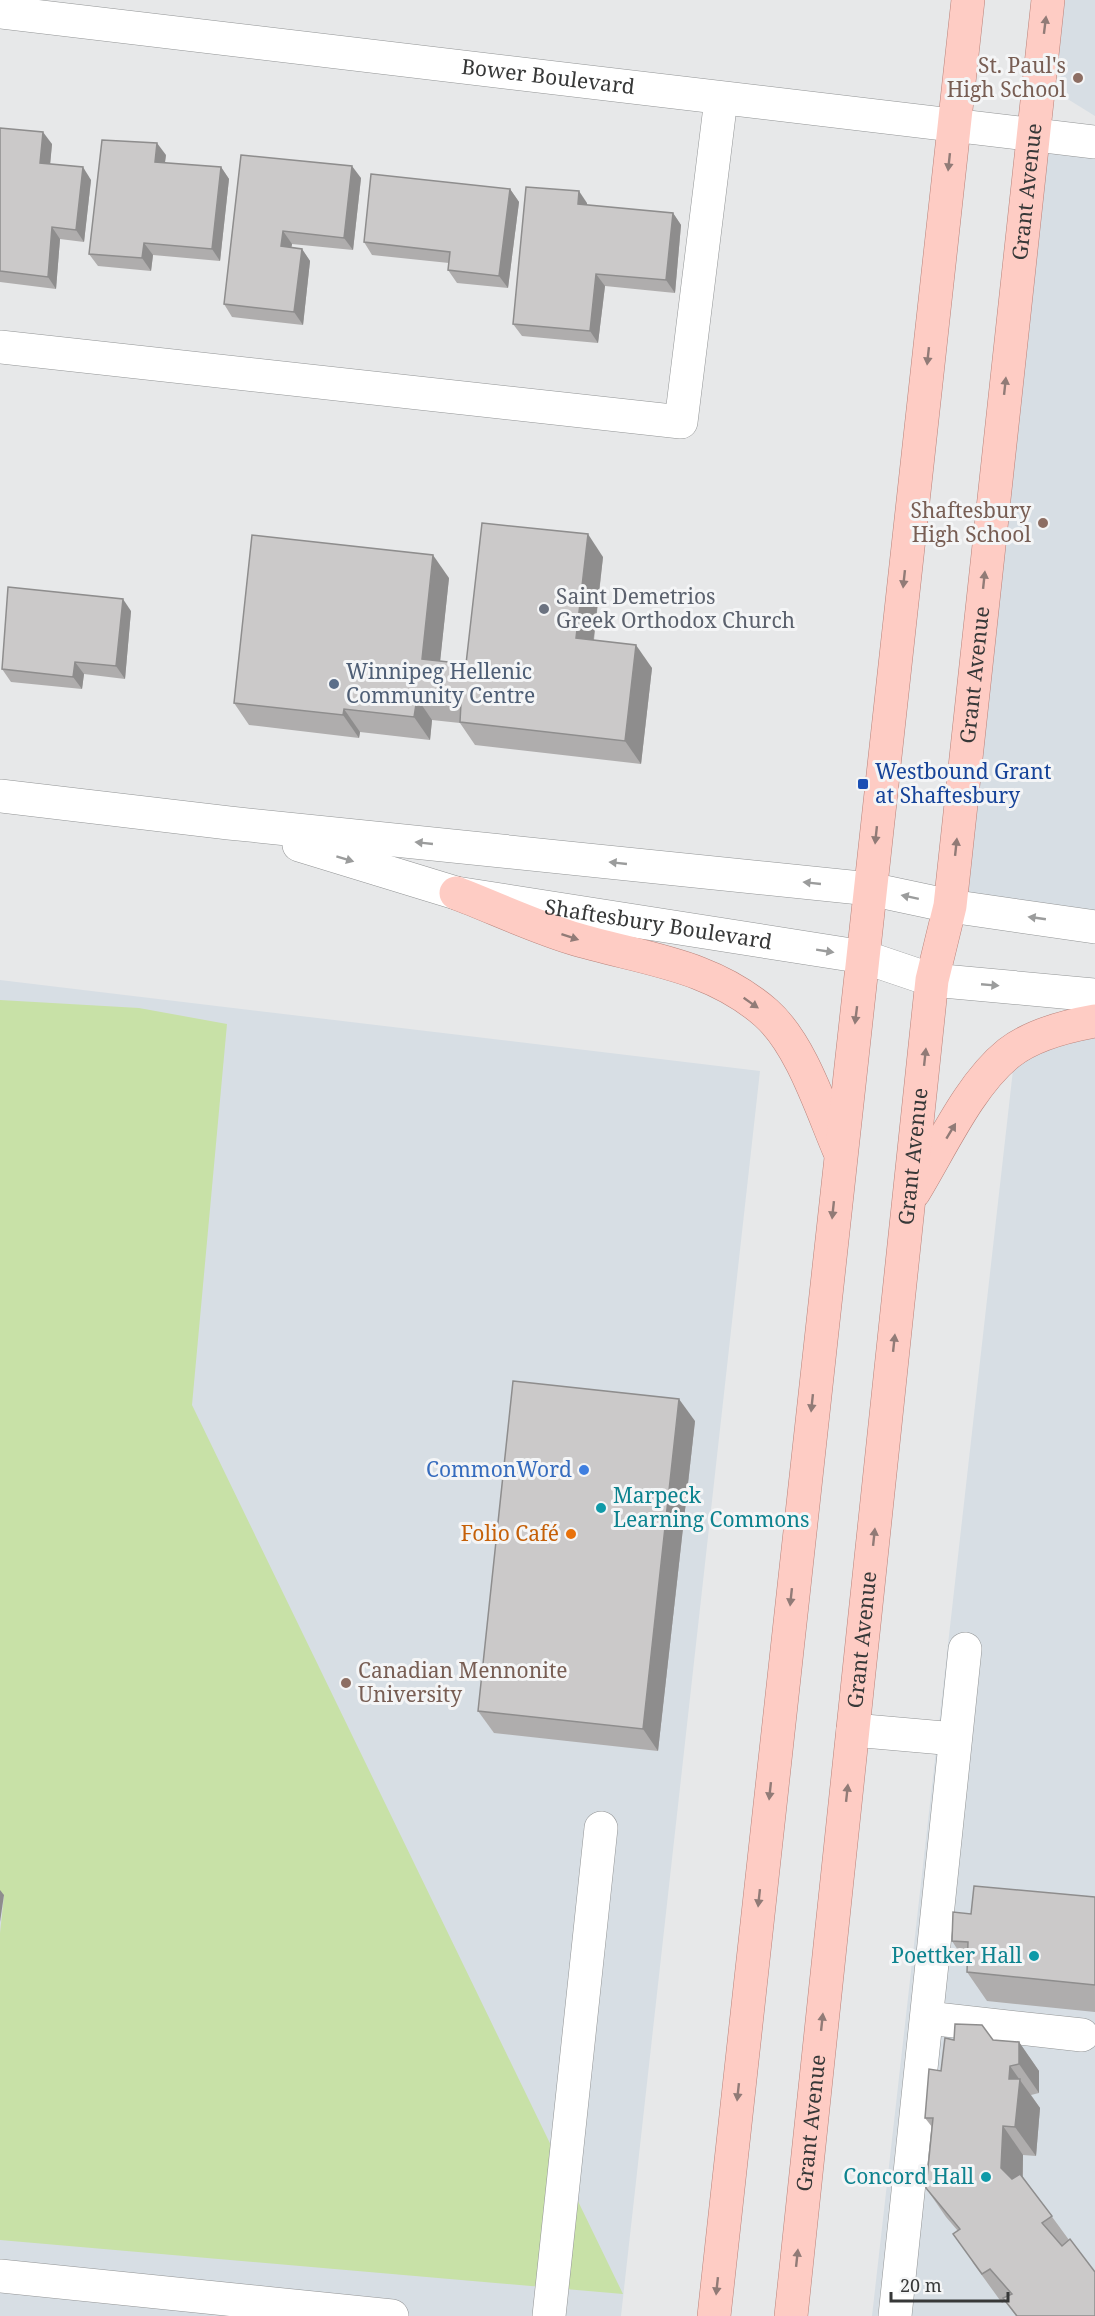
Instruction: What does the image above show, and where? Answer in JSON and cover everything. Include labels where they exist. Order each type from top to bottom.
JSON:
[{"type":"main road","points":[[714,2316],[839,1151],[864,957],[968,0]]},
{"type":"main road","name":"Grant Avenue","points":[[791,2316],[932,980],[950,906],[1048,0]]},
{"type":"main road","points":[[456,893],[571,938],[689,968],[747,1000],[767,1014],[801,1060],[839,1151]]},
{"type":"main road","points":[[910,1199],[992,1068],[1012,1051],[1044,1035],[1095,1021]]},
{"type":"street","name":"Bower Boulevard","points":[[0,12],[953,127],[1095,142]]},
{"type":"street","points":[[0,348],[681,422],[721,99]]},
{"type":"street","name":"Shaftesbury Boulevard","points":[[0,796],[229,823],[870,889],[950,906],[1095,927]]},
{"type":"street","name":"Shaftesbury Boulevard","points":[[229,823],[456,893],[864,957],[932,980],[1095,995]]},
{"type":"street","points":[[895,2316],[965,1649]]},
{"type":"street","points":[[853,1730],[956,1740]]},
{"type":"street","points":[[549,2316],[601,1828]]},
{"type":"street","points":[[927,2018],[1082,2035]]},
{"type":"street","points":[[0,2276],[392,2316]]},
{"type":"shaded area","name":"St. Paul's High School","points":[[1062,0],[1095,0],[1095,116],[1066,98],[1056,58]]},
{"type":"shaded area","name":"Shaftesbury High School","points":[[1032,135],[1095,139],[1095,927],[950,906]]},
{"type":"shaded area","name":"Canadian Mennonite University","points":[[0,980],[760,1071],[621,2316],[0,2316]]},
{"type":"shaded area","points":[[1095,1036],[1095,2316],[872,2316],[1014,1061]]},
{"type":"green space","points":[[0,1000],[139,1008],[227,1024],[192,1405],[623,2294],[0,2240],[0,1933],[4,1895],[0,1895]]},
{"type":"building","points":[[0,128],[43,132],[40,163],[83,167],[76,230],[52,227],[48,277],[0,271]]},
{"type":"building","points":[[102,140],[157,143],[155,162],[221,167],[212,249],[144,243],[142,258],[89,254]]},
{"type":"building","points":[[241,155],[352,166],[344,238],[283,231],[281,246],[302,249],[294,312],[224,304]]},
{"type":"building","points":[[371,174],[510,189],[499,276],[448,270],[450,252],[364,242]]},
{"type":"building","points":[[526,187],[579,191],[578,204],[673,213],[666,280],[596,274],[590,331],[513,324]]},
{"type":"building","points":[[482,523],[588,534],[576,638],[636,645],[625,741],[460,722],[461,703],[417,698],[414,717],[344,709],[343,715],[234,703],[252,535],[433,555],[422,659],[466,664]]},
{"type":"building","points":[[8,587],[123,599],[116,666],[75,662],[73,677],[2,669]]},
{"type":"building","name":"Marpeck Learning Commons","points":[[513,1381],[679,1399],[643,1729],[478,1711]]},
{"type":"building","points":[[974,1886],[1095,1897],[1095,1985],[967,1972],[968,1942],[952,1941],[953,1912],[971,1914]]},
{"type":"building","name":"Concord Hall","points":[[955,2024],[982,2025],[993,2040],[1019,2042],[1019,2064],[1010,2066],[1009,2079],[1020,2079],[1015,2127],[1003,2126],[1001,2168],[1012,2179],[1020,2174],[1052,2216],[1042,2223],[1062,2246],[1070,2239],[1095,2272],[1095,2316],[1017,2316],[1003,2298],[1012,2294],[990,2269],[982,2274],[953,2234],[960,2229],[926,2188],[933,2118],[925,2118],[929,2069],[941,2071],[945,2038],[954,2040]]},
{"type":"place","name":"St. Paul's High School","points":[[1078,78]]},
{"type":"place","name":"Shaftesbury High School","points":[[1043,523]]},
{"type":"place","name":"Saint Demetrios Greek Orthodox Church","points":[[544,609]]},
{"type":"place","name":"Winnipeg Hellenic Community Centre","points":[[334,684]]},
{"type":"place","name":"Westbound Grant at Shaftesbury","points":[[863,784]]},
{"type":"place","name":"CommonWord","points":[[584,1470]]},
{"type":"place","name":"Marpeck Learning Commons","points":[[601,1508]]},
{"type":"place","name":"Folio Café","points":[[571,1534]]},
{"type":"place","name":"Canadian Mennonite University","points":[[346,1683]]},
{"type":"place","name":"Poettker Hall","points":[[1034,1956]]},
{"type":"place","name":"Concord Hall","points":[[986,2177]]}]
